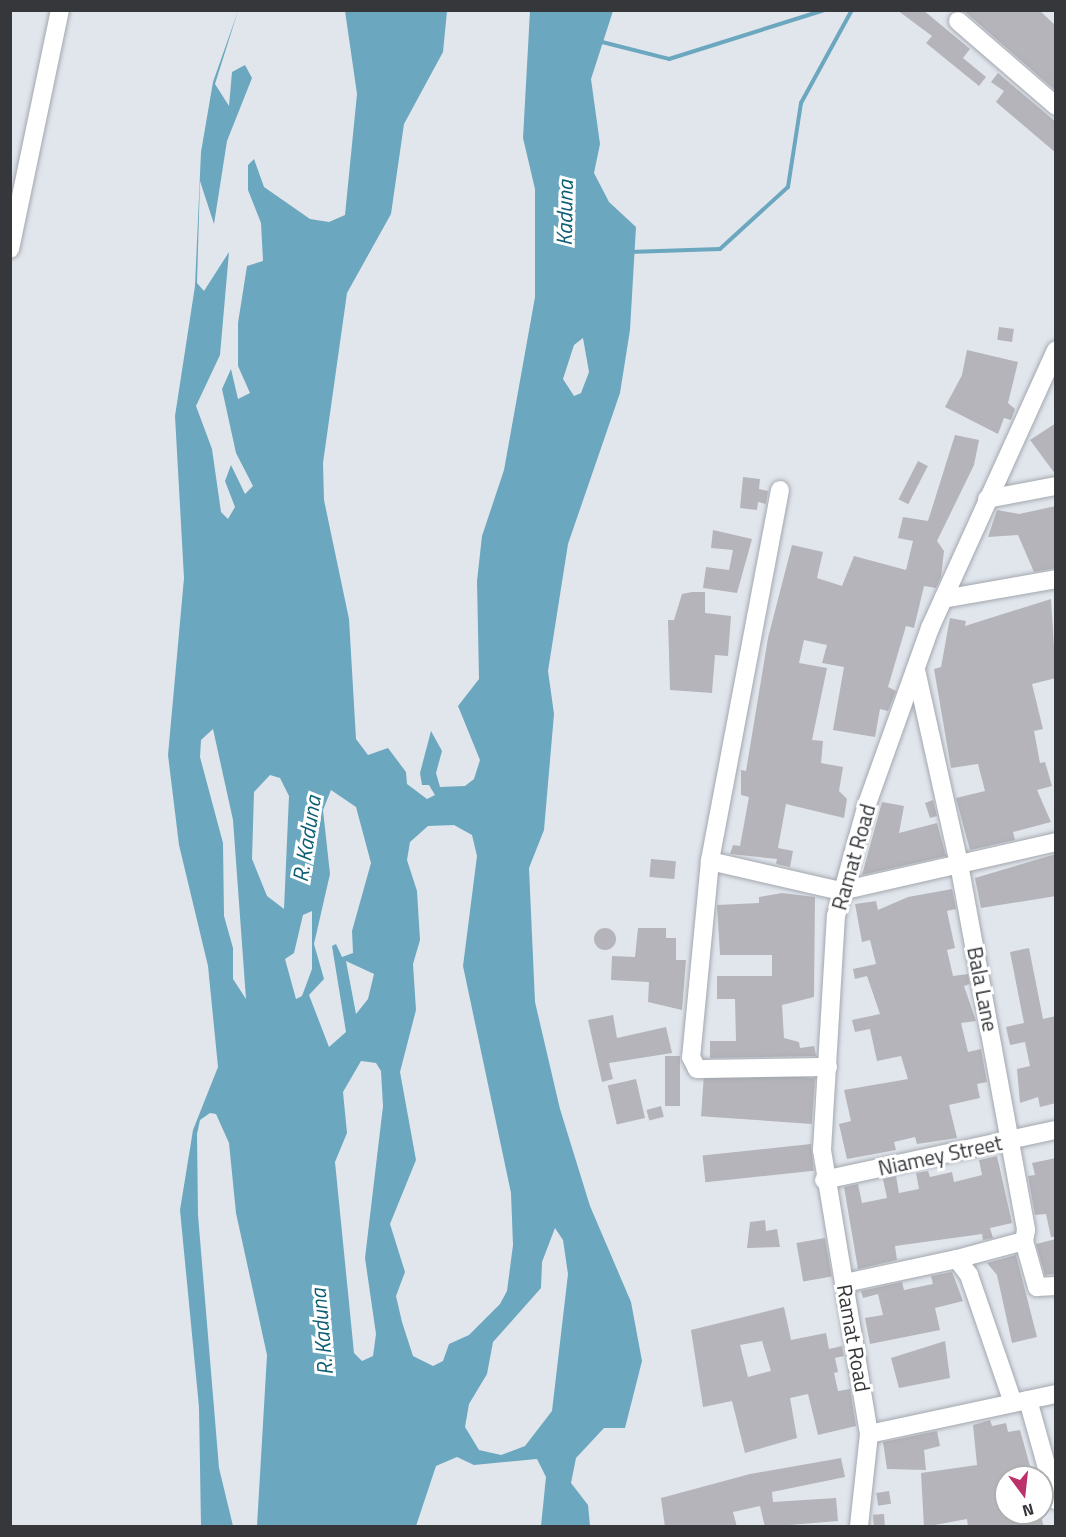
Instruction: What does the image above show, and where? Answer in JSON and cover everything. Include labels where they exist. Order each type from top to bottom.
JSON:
[{"type":"street","points":[[10,249],[60,10]]},
{"type":"street","points":[[958,21],[1056,106]]},
{"type":"street","name":"Ramat Road","points":[[859,1527],[869,1434],[845,1283],[824,1180],[828,1067],[841,891],[916,670],[943,598],[1056,350]]},
{"type":"street","points":[[987,499],[1056,486]]},
{"type":"street","points":[[780,490],[710,861],[692,1065],[828,1067]]},
{"type":"street","points":[[943,598],[1056,579]]},
{"type":"street","name":"Bala Lane","points":[[916,670],[959,864],[1012,1140],[1024,1241],[1037,1287],[1056,1286]]},
{"type":"street","points":[[710,861],[841,891],[1056,842]]},
{"type":"street","name":"Niamey Street","points":[[824,1180],[1056,1130]]},
{"type":"street","points":[[845,1283],[957,1259],[1024,1241]]},
{"type":"street","points":[[957,1259],[969,1275],[1021,1401],[1056,1500]]},
{"type":"street","points":[[869,1434],[1056,1394]]},
{"type":"water","points":[[238,11],[215,84],[229,106],[232,72],[245,65],[252,78],[227,141],[214,224],[200,181],[197,283],[204,291],[229,252],[220,355],[196,406],[212,449],[221,512],[228,519],[235,507],[225,481],[231,465],[245,494],[253,486],[236,453],[222,389],[231,369],[238,399],[250,393],[238,366],[238,323],[247,266],[263,261],[261,223],[248,190],[248,165],[254,159],[264,187],[310,219],[329,222],[345,215],[357,94],[345,11],[447,11],[443,52],[404,124],[391,214],[347,293],[323,463],[324,500],[349,619],[356,739],[368,755],[388,748],[406,772],[407,784],[427,799],[435,795],[429,785],[422,785],[420,773],[431,731],[442,751],[436,773],[440,787],[465,786],[474,779],[480,760],[458,706],[479,679],[477,581],[482,536],[504,470],[535,297],[535,189],[523,138],[530,11],[613,11],[591,79],[600,144],[594,173],[609,202],[636,227],[630,330],[620,393],[568,544],[548,671],[554,714],[544,830],[529,868],[535,1002],[560,1109],[590,1206],[631,1302],[642,1361],[625,1428],[604,1428],[576,1458],[571,1483],[588,1505],[590,1526],[541,1526],[546,1477],[537,1459],[474,1465],[457,1457],[436,1466],[416,1526],[257,1526],[267,1355],[236,1213],[229,1143],[216,1114],[210,1113],[200,1120],[197,1134],[198,1215],[219,1468],[233,1526],[201,1526],[199,1407],[180,1210],[193,1130],[218,1067],[208,966],[179,845],[168,755],[184,578],[175,416],[195,286],[201,152],[213,82]],"holes":[[[583,338],[589,372],[581,393],[574,396],[563,379],[574,345]],[[213,729],[233,820],[246,999],[233,979],[233,948],[224,916],[223,843],[200,757],[201,740]],[[270,775],[280,778],[289,796],[284,909],[267,896],[252,859],[254,792]],[[331,790],[356,807],[371,863],[352,931],[353,953],[342,957],[336,944],[332,946],[346,1032],[329,1047],[309,995],[324,979],[314,944],[330,874],[323,810]],[[454,825],[472,835],[477,856],[463,966],[511,1193],[513,1245],[507,1291],[500,1304],[469,1335],[449,1344],[443,1361],[433,1366],[413,1356],[402,1322],[396,1296],[405,1272],[390,1224],[416,1160],[400,1072],[416,1010],[413,964],[420,940],[417,891],[407,860],[410,842],[428,826]],[[312,911],[312,969],[302,996],[296,999],[285,959],[294,953],[303,915]],[[346,961],[374,974],[368,999],[356,1014]],[[361,1061],[376,1063],[381,1071],[383,1106],[365,1258],[376,1334],[373,1356],[362,1361],[354,1353],[335,1162],[347,1133],[343,1092]],[[555,1228],[563,1240],[568,1274],[552,1411],[525,1446],[501,1455],[479,1450],[465,1427],[469,1404],[487,1374],[493,1342],[541,1288],[542,1262]]]},
{"type":"building","points":[[897,10],[923,10],[970,49],[963,58],[986,77],[979,86],[926,43],[932,36]]},
{"type":"building","points":[[963,10],[1039,10],[1056,26],[1056,91]]},
{"type":"building","points":[[998,73],[1056,122],[1056,153],[996,102],[1004,91],[991,82]]},
{"type":"building","points":[[999,327],[1014,329],[1012,342],[997,340]]},
{"type":"building","points":[[967,350],[1018,362],[1008,403],[1015,409],[1011,420],[1004,418],[998,434],[945,407],[962,375]]},
{"type":"building","points":[[1056,423],[1056,475],[1030,440]]},
{"type":"building","points":[[955,435],[979,440],[974,465],[937,541],[944,551],[941,577],[936,588],[924,586],[914,628],[906,626],[888,687],[896,691],[888,711],[880,709],[875,737],[833,730],[844,667],[822,663],[827,645],[804,640],[799,663],[827,668],[812,740],[823,741],[821,763],[843,767],[839,791],[847,799],[844,818],[786,804],[778,848],[793,851],[790,867],[776,864],[777,859],[730,854],[733,845],[740,846],[749,797],[741,795],[741,770],[746,771],[768,638],[792,545],[823,552],[817,578],[842,586],[854,556],[906,570],[913,541],[898,538],[903,517],[928,521]]},
{"type":"building","points":[[918,461],[928,466],[908,504],[898,499]]},
{"type":"building","points":[[743,477],[760,479],[759,489],[768,491],[766,504],[758,502],[757,510],[740,508]]},
{"type":"building","points":[[1056,506],[1056,568],[1034,572],[1018,535],[988,537],[997,510],[1019,514]]},
{"type":"building","points":[[713,530],[752,539],[737,593],[703,588],[706,567],[729,570],[733,550],[711,548]]},
{"type":"building","points":[[705,592],[705,613],[731,616],[728,656],[715,655],[712,693],[670,690],[668,620],[674,620],[682,594]]},
{"type":"building","points":[[1051,599],[1056,678],[1032,684],[1043,729],[1034,731],[1040,763],[1045,762],[1052,786],[1037,790],[1051,822],[1013,832],[1015,840],[970,850],[956,798],[985,791],[978,764],[951,768],[934,669],[941,667],[950,618],[966,621],[965,626]]},
{"type":"building","points":[[933,800],[937,816],[930,818],[925,803]]},
{"type":"building","points":[[882,802],[904,806],[899,833],[937,823],[946,856],[862,875]]},
{"type":"building","points":[[1056,854],[1056,896],[981,908],[975,878]]},
{"type":"building","points":[[651,859],[676,861],[674,879],[649,877]]},
{"type":"building","points":[[952,889],[956,909],[947,911],[955,948],[947,950],[953,976],[968,974],[970,984],[964,986],[976,1021],[961,1023],[968,1052],[981,1049],[987,1082],[977,1084],[980,1098],[949,1105],[957,1138],[917,1144],[915,1137],[894,1142],[896,1150],[847,1159],[839,1124],[851,1121],[844,1090],[908,1079],[901,1056],[877,1061],[870,1029],[855,1032],[852,1020],[880,1014],[867,976],[855,979],[853,969],[876,964],[870,940],[862,942],[855,904],[876,901],[878,910],[908,897]]},
{"type":"building","points":[[782,893],[815,897],[814,997],[782,1005],[784,1038],[799,1042],[800,1048],[814,1046],[816,1056],[710,1058],[710,1041],[736,1041],[735,999],[717,999],[717,976],[772,976],[772,955],[720,955],[717,905],[759,903],[759,897]]},
{"type":"building","points":[[601,928],[609,928],[616,935],[616,943],[609,950],[601,950],[594,943],[594,935]]},
{"type":"building","points":[[638,928],[666,928],[666,938],[676,938],[676,960],[686,960],[682,1010],[648,1002],[649,982],[611,980],[612,956],[635,957]]},
{"type":"building","points":[[1029,948],[1043,1019],[1056,1016],[1056,1103],[1040,1107],[1038,1097],[1020,1103],[1017,1069],[1030,1066],[1025,1042],[1010,1045],[1006,1027],[1024,1023],[1010,952]]},
{"type":"building","points":[[613,1015],[617,1038],[666,1027],[672,1053],[609,1063],[613,1079],[602,1082],[588,1020]]},
{"type":"building","points":[[665,1056],[680,1056],[680,1106],[665,1106]]},
{"type":"building","points":[[704,1070],[815,1078],[812,1124],[701,1116]]},
{"type":"building","points":[[636,1079],[645,1118],[617,1124],[608,1086]]},
{"type":"building","points":[[661,1106],[664,1117],[649,1121],[647,1110]]},
{"type":"building","points":[[811,1144],[814,1171],[705,1182],[703,1155]]},
{"type":"building","points":[[997,1156],[1012,1223],[990,1228],[993,1238],[983,1240],[982,1234],[895,1246],[897,1260],[858,1269],[844,1187],[858,1184],[862,1203],[887,1198],[883,1179],[896,1176],[899,1193],[919,1189],[916,1173],[928,1171],[930,1177],[952,1172],[954,1182],[982,1175],[979,1160]]},
{"type":"building","points":[[1056,1158],[1056,1237],[1051,1237],[1046,1214],[1035,1215],[1028,1176],[1035,1175],[1032,1163]]},
{"type":"building","points":[[765,1220],[766,1231],[777,1229],[780,1247],[747,1248],[750,1222]]},
{"type":"building","points":[[825,1238],[832,1276],[803,1281],[796,1243]]},
{"type":"building","points":[[1056,1239],[1056,1274],[1045,1275],[1036,1244]]},
{"type":"building","points":[[1016,1255],[1037,1337],[1012,1343],[997,1275],[987,1263]]},
{"type":"building","points":[[952,1272],[963,1301],[935,1308],[940,1330],[870,1344],[865,1318],[883,1315],[878,1294],[863,1298],[861,1291],[902,1282],[904,1290],[933,1284],[931,1276]]},
{"type":"building","points":[[784,1307],[791,1340],[826,1333],[829,1349],[842,1346],[844,1356],[835,1358],[838,1372],[834,1373],[838,1391],[850,1389],[856,1426],[818,1435],[808,1394],[790,1398],[797,1438],[745,1453],[732,1401],[703,1407],[691,1330]],"holes":[[[762,1341],[771,1371],[748,1377],[740,1345]]]},
{"type":"building","points":[[945,1341],[950,1378],[899,1388],[891,1358]]},
{"type":"building","points":[[990,1420],[992,1426],[1006,1423],[1008,1432],[1020,1430],[1030,1465],[994,1465],[994,1525],[1043,1525],[1044,1527],[968,1527],[967,1519],[924,1527],[921,1473],[977,1465],[973,1425]]},
{"type":"building","points":[[937,1431],[940,1446],[924,1450],[926,1470],[887,1469],[883,1442]]},
{"type":"building","points":[[841,1458],[845,1477],[772,1492],[773,1502],[836,1498],[838,1521],[765,1527],[760,1506],[733,1512],[737,1527],[665,1527],[661,1498],[750,1474]]},
{"type":"building","points":[[889,1491],[891,1504],[878,1506],[876,1493]]},
{"type":"building","points":[[884,1514],[885,1526],[874,1526],[873,1515]]},
{"type":"waterway","points":[[602,42],[669,59],[824,10]]},
{"type":"waterway","points":[[629,252],[720,249],[788,187],[801,103],[852,10]]},
{"type":"water label","name":"Kaduna","points":[[565,213]]},
{"type":"water label","name":"R. Kaduna","points":[[307,839]]},
{"type":"water label","name":"R. Kaduna","points":[[322,1332]]}]
